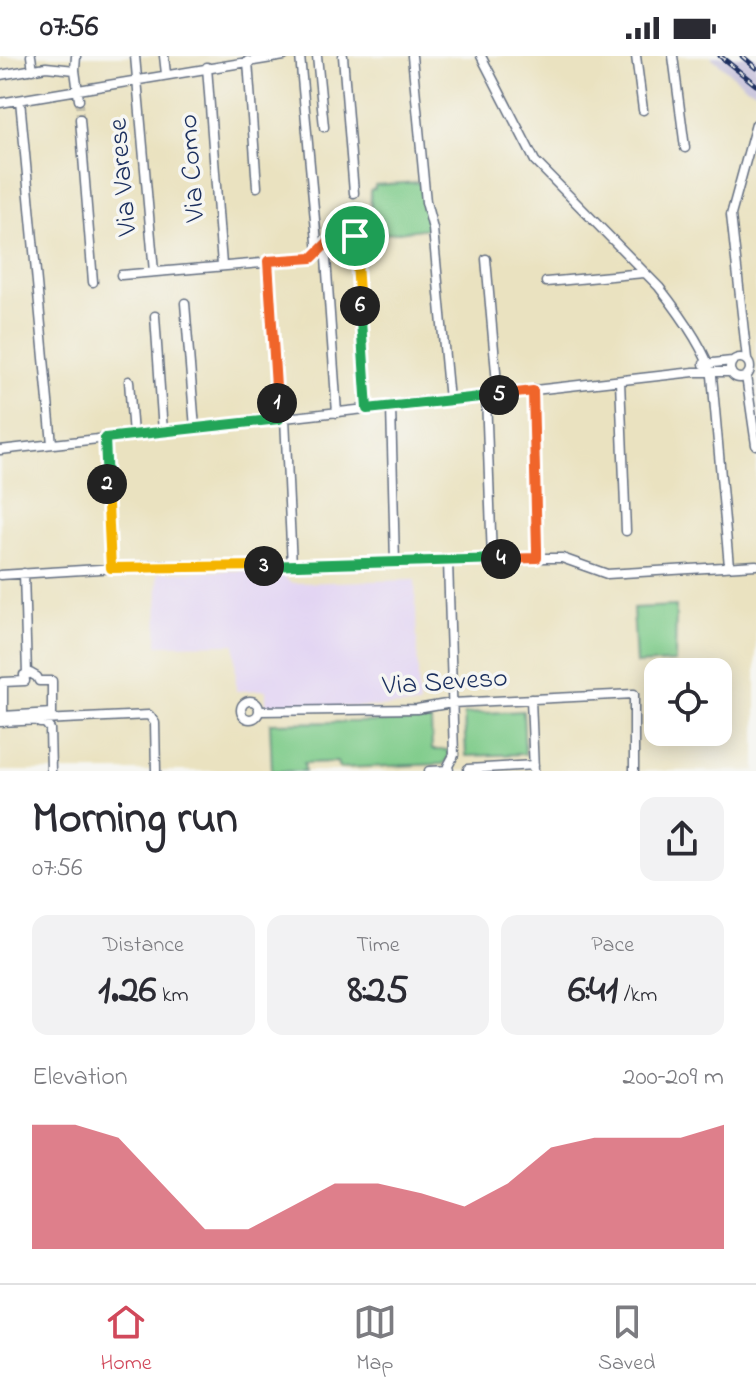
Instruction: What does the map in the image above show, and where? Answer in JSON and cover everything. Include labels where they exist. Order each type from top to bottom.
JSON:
[{"type":"street","points":[[31,56],[33,70]]},
{"type":"street","points":[[63,56],[78,90],[79,100]]},
{"type":"street","points":[[70,69],[76,56]]},
{"type":"street","name":"Via Varese","points":[[135,56],[154,272]]},
{"type":"street","points":[[164,56],[166,74]]},
{"type":"street","points":[[0,103],[212,63],[284,56]]},
{"type":"street","points":[[300,56],[318,254]]},
{"type":"street","points":[[317,56],[324,127]]},
{"type":"street","points":[[343,56],[354,193]]},
{"type":"street","points":[[412,56],[449,400]]},
{"type":"street","points":[[481,56],[535,161],[671,301],[710,367],[729,566]]},
{"type":"street","points":[[636,56],[643,110]]},
{"type":"street","points":[[673,56],[685,148]]},
{"type":"street","points":[[248,61],[257,187]]},
{"type":"street","name":"Via Como","points":[[212,63],[222,265]]},
{"type":"street","points":[[0,75],[55,67],[70,69]]},
{"type":"street","points":[[20,100],[52,444]]},
{"type":"street","points":[[80,119],[93,282]]},
{"type":"street","points":[[756,124],[731,215],[744,367],[756,445]]},
{"type":"street","points":[[121,275],[308,259],[318,254],[325,244],[381,233]]},
{"type":"street","points":[[355,236],[367,409]]},
{"type":"street","points":[[325,244],[337,413]]},
{"type":"street","points":[[486,259],[498,395]]},
{"type":"street","points":[[268,261],[292,566]]},
{"type":"street","points":[[546,282],[644,273]]},
{"type":"street","points":[[185,303],[195,428]]},
{"type":"street","points":[[155,316],[163,432]]},
{"type":"street","points":[[0,450],[620,381],[694,372],[710,367],[744,367]]},
{"type":"street","points":[[129,381],[133,435]]},
{"type":"street","points":[[620,381],[626,531]]},
{"type":"street","points":[[533,391],[537,558]]},
{"type":"street","points":[[486,396],[492,559]]},
{"type":"street","points":[[391,407],[395,563]]},
{"type":"street","points":[[105,438],[111,568]]},
{"type":"street","points":[[0,575],[111,568],[537,558],[562,558],[607,574],[756,565]]},
{"type":"street","points":[[429,771],[449,771],[454,755],[448,561]]},
{"type":"street","points":[[24,573],[27,675],[24,675],[25,681],[3,682],[3,716],[52,713],[52,681],[39,681],[34,673],[27,675]]},
{"type":"street","name":"Via Seveso","points":[[259,711],[417,709],[452,703],[634,694],[634,771]]},
{"type":"street","points":[[468,769],[534,768],[531,699]]},
{"type":"street","points":[[0,724],[149,715],[155,723],[156,771]]},
{"type":"street","points":[[54,771],[55,719]]},
{"type":"street","points":[[0,724],[45,723],[50,729],[54,771]]},
{"type":"shaded area","points":[[710,56],[756,56],[756,91],[748,88]]},
{"type":"shaded area","points":[[286,570],[286,579],[293,583],[415,580],[419,706],[266,708],[266,690],[236,691],[235,644],[157,645],[158,572]]},
{"type":"green space","points":[[419,182],[429,228],[384,234],[380,220],[372,221],[370,190],[375,189],[375,185]]},
{"type":"green space","points":[[676,606],[675,658],[644,658],[644,664],[636,664],[633,608]]},
{"type":"green space","points":[[523,711],[525,754],[466,756],[464,714]]},
{"type":"green space","points":[[431,721],[432,750],[448,750],[448,758],[443,764],[339,768],[337,762],[304,763],[305,771],[272,771],[270,723]]},
{"type":"tunnel","points":[[79,100],[80,119]]},
{"type":"railway","points":[[720,56],[756,85]]},
{"type":"railway","points":[[742,56],[756,68]]},
{"type":"route","points":[[355,236],[367,409],[533,391],[537,558],[304,566],[162,565],[111,568],[105,438],[279,419],[268,261],[312,258],[327,243],[355,236]]}]
